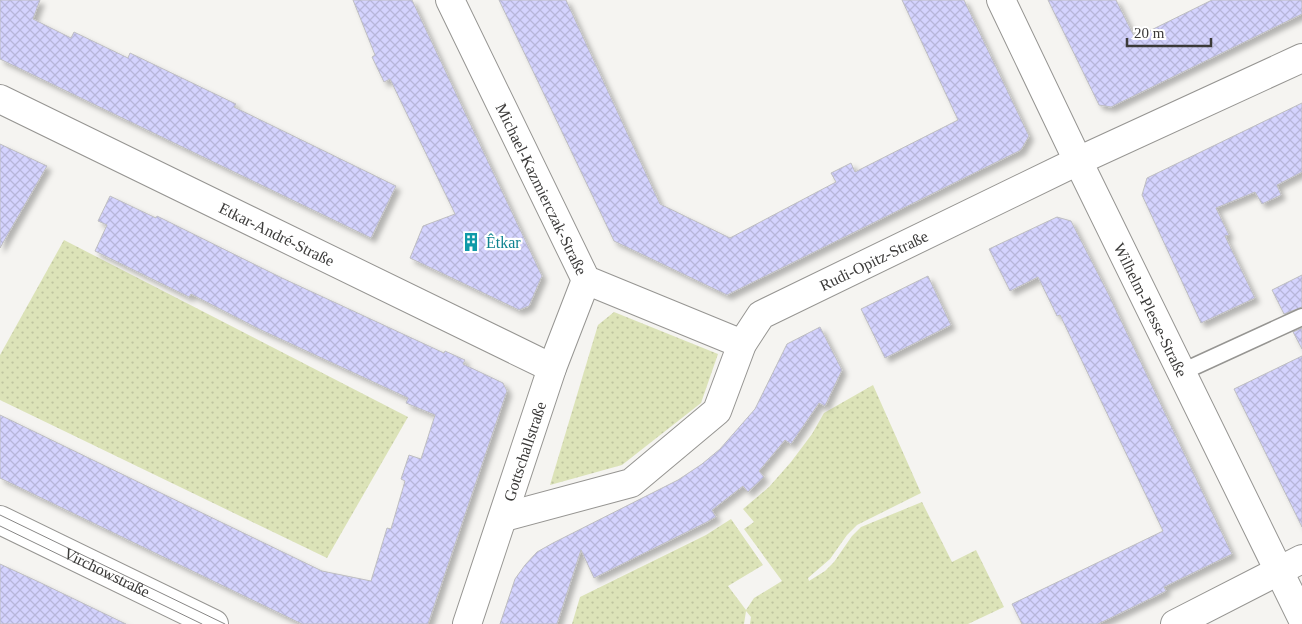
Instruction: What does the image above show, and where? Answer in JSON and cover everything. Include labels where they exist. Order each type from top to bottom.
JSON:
[{"type":"street","name":"Michael-Kazmierczak-Straße","points":[[450,0],[586,280],[742,344]]},
{"type":"street","name":"Wilhelm-Plesse-Straße","points":[[1001,0],[1182,372],[1291,565],[1302,618]]},
{"type":"street","name":"Rudi-Opitz-Straße","points":[[504,517],[631,483],[717,410],[742,344],[761,316],[1078,161],[1302,58]]},
{"type":"street","name":"Etkar-André-Straße","points":[[0,99],[552,368]]},
{"type":"street","name":"Gottschallstraße","points":[[467,624],[552,368],[586,280]]},
{"type":"street","name":"Virchowstraße","points":[[0,520],[214,624]]},
{"type":"street","points":[[1175,624],[1291,565]]},
{"type":"lane","points":[[1182,372],[1302,316]]},
{"type":"green space","points":[[64,240],[408,417],[327,558],[0,400],[0,355]]},
{"type":"green space","points":[[614,312],[718,354],[701,403],[622,465],[550,485],[598,325]]},
{"type":"green space","points":[[873,385],[921,493],[857,525],[847,535],[830,559],[808,578],[809,581],[825,571],[834,562],[852,536],[861,527],[922,502],[952,562],[976,550],[1004,607],[968,624],[750,624],[751,617],[746,611],[744,624],[572,624],[580,597],[706,535],[731,519],[763,565],[728,586],[746,610],[754,598],[782,581],[744,529],[754,522],[743,509],[769,487],[791,462],[812,434],[824,413]]},
{"type":"building","points":[[0,0],[40,0],[33,19],[71,38],[74,32],[128,58],[130,53],[236,104],[234,107],[396,186],[371,238],[0,59]]},
{"type":"building","points":[[353,0],[412,0],[542,276],[529,306],[519,310],[410,258],[423,226],[455,214],[390,79],[384,82],[372,57],[375,55]]},
{"type":"building","points":[[499,0],[566,0],[660,204],[730,238],[836,182],[831,173],[851,163],[855,172],[958,120],[902,0],[964,0],[1029,136],[1021,150],[727,295],[614,241]]},
{"type":"building","points":[[1048,0],[1116,0],[1135,38],[1212,0],[1302,0],[1302,14],[1111,107],[1099,105]]},
{"type":"building","points":[[1302,103],[1302,172],[1277,185],[1281,195],[1262,204],[1255,192],[1216,208],[1229,235],[1225,236],[1255,298],[1201,323],[1142,195],[1147,178]]},
{"type":"building","points":[[0,144],[47,166],[0,248]]},
{"type":"building","points":[[110,196],[156,218],[157,216],[282,278],[444,353],[445,351],[465,360],[463,364],[503,383],[507,391],[428,624],[302,624],[0,478],[0,415],[322,571],[371,581],[387,528],[391,529],[405,481],[401,479],[409,455],[421,459],[435,415],[406,403],[408,398],[259,329],[191,294],[189,297],[95,251],[107,225],[98,221]]},
{"type":"building","points":[[1057,217],[1071,221],[1108,293],[1232,554],[1164,587],[1166,591],[1098,624],[1022,624],[1012,604],[1163,531],[1060,315],[1057,316],[1038,277],[1010,291],[989,249]]},
{"type":"building","points":[[1302,275],[1302,307],[1284,314],[1272,290]]},
{"type":"building","points":[[928,276],[951,325],[885,358],[861,309]]},
{"type":"building","points":[[820,327],[842,370],[825,406],[819,403],[791,444],[785,440],[759,471],[764,477],[748,492],[743,486],[712,510],[716,517],[594,578],[581,550],[557,624],[500,624],[515,579],[537,552],[678,480],[702,464],[720,449],[755,409],[787,344]]},
{"type":"building","points":[[1302,328],[1302,349],[1293,332]]},
{"type":"building","points":[[1302,356],[1302,527],[1234,389]]},
{"type":"building","points":[[0,564],[39,582],[126,624],[0,624]]},
{"type":"tram line","points":[[0,515],[225,624]]},
{"type":"tram line","points":[[0,526],[202,624]]},
{"type":"place","name":"Êtkar","points":[[471,242]]}]
